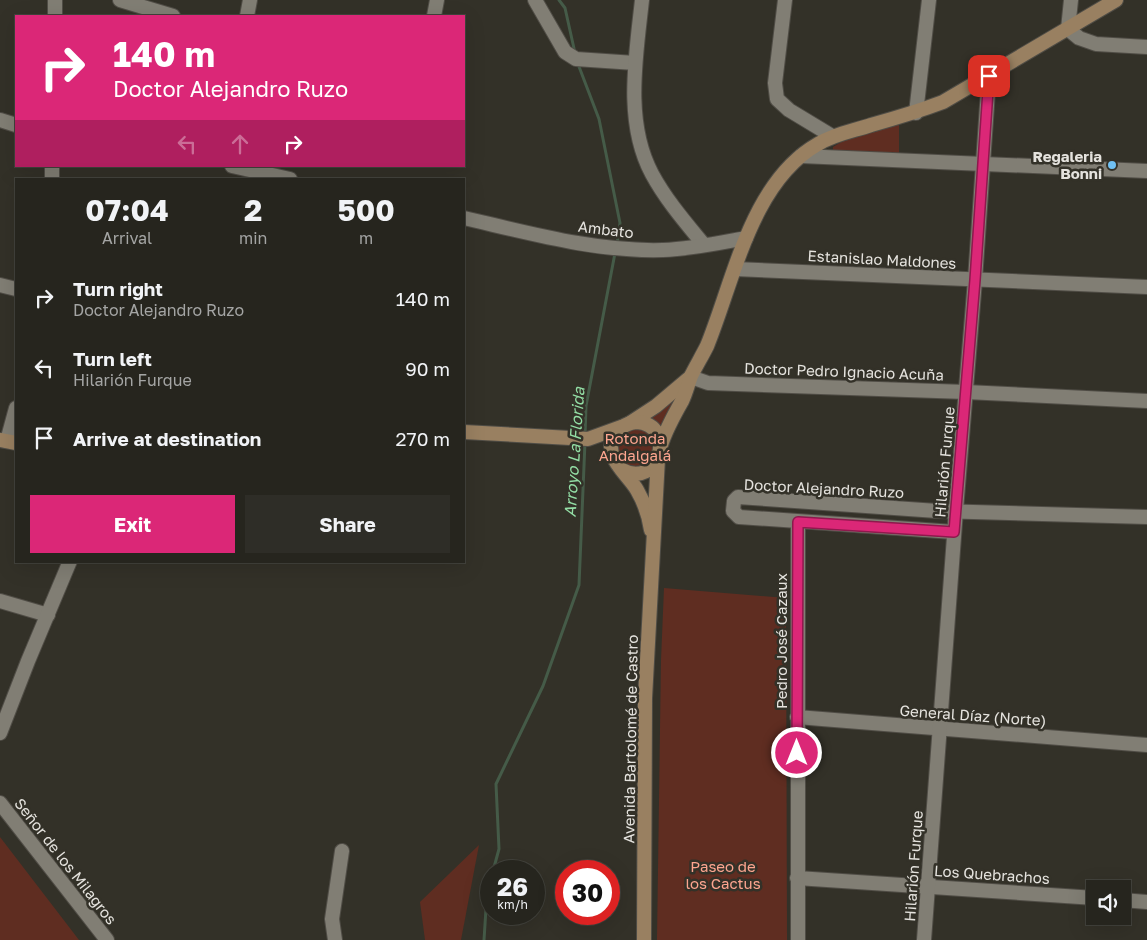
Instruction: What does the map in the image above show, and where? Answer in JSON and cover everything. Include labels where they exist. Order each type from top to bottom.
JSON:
[{"type":"main road","name":"Avenida Bartolomé de Castro","points":[[644,940],[645,698],[653,538],[660,452],[666,431],[708,342],[746,238],[771,189],[782,174],[816,144],[832,136],[916,113],[943,102],[1116,0]]},
{"type":"main road","name":"Avenida Bartolomé de Castro","points":[[588,439],[626,425],[656,406],[691,377]]},
{"type":"main road","points":[[465,432],[588,439],[619,466],[630,473],[643,472],[654,465],[660,452],[659,436],[654,429],[642,423],[626,425],[614,435],[611,444],[612,457],[619,466]]},
{"type":"main road","name":"Avenida Bartolomé de Castro","points":[[619,466],[642,499],[653,538]]},
{"type":"street","points":[[55,0],[55,15]]},
{"type":"street","points":[[120,0],[170,15]]},
{"type":"street","points":[[247,15],[250,0]]},
{"type":"street","points":[[434,15],[437,0]]},
{"type":"street","points":[[535,0],[565,52],[576,59],[635,63]]},
{"type":"street","points":[[642,0],[635,63],[634,108],[640,141],[651,172],[666,199],[704,246]]},
{"type":"street","points":[[785,0],[775,83],[777,99],[789,110],[832,136]]},
{"type":"street","points":[[916,113],[929,0]]},
{"type":"street","points":[[1071,0],[1068,29],[1079,38],[1096,44],[1147,47]]},
{"type":"street","name":"Hilarión Furque","points":[[924,940],[954,532],[984,163],[989,76]]},
{"type":"street","points":[[0,120],[15,124]]},
{"type":"street","points":[[801,156],[1147,171]]},
{"type":"street","points":[[236,167],[286,178]]},
{"type":"street","name":"Ambato","points":[[465,218],[552,238],[626,249],[662,250],[704,246],[746,238]]},
{"type":"street","name":"Estanislao Maldones","points":[[735,269],[1147,287]]},
{"type":"street","points":[[0,286],[15,289]]},
{"type":"street","name":"Doctor Pedro Ignacio Acuña","points":[[691,377],[708,383],[966,392],[1147,401]]},
{"type":"street","points":[[8,442],[15,412]]},
{"type":"street","name":"Doctor Alejandro Ruzo","points":[[954,532],[739,517],[733,511],[734,501],[738,497],[937,511],[956,510],[1147,517]]},
{"type":"street","name":"Pedro José Cazaux","points":[[798,522],[798,940]]},
{"type":"street","points":[[0,733],[69,563]]},
{"type":"street","points":[[0,601],[48,615]]},
{"type":"street","name":"General Díaz (Norte)","points":[[797,718],[1147,744]]},
{"type":"street","name":"Señor de los Milagros","points":[[0,803],[107,940]]},
{"type":"street","points":[[335,940],[332,919],[342,851]]},
{"type":"street","name":"Los Quebrachos","points":[[797,878],[1086,897]]},
{"type":"street","points":[[1131,901],[1147,902]]},
{"type":"green space","points":[[899,124],[899,154],[833,151],[833,147],[843,141]]},
{"type":"green space","points":[[678,396],[662,428],[651,418]]},
{"type":"green space","name":"Rotonda Andalgalá","points":[[635,428],[648,434],[654,447],[648,460],[635,466],[622,460],[616,447],[622,434]]},
{"type":"green space","name":"Paseo de los Cactus","points":[[664,588],[786,598],[787,940],[657,940],[661,660]]},
{"type":"green space","points":[[0,837],[79,940],[0,940]]},
{"type":"green space","points":[[479,845],[461,940],[425,940],[420,902]]},
{"type":"waterway","name":"Arroyo La Florida","points":[[559,0],[565,8],[575,53]]},
{"type":"waterway","name":"Arroyo La Florida","points":[[578,64],[599,119],[620,223],[617,244]]},
{"type":"waterway","name":"Arroyo La Florida","points":[[585,436],[586,406],[615,253]]},
{"type":"waterway","name":"Arroyo La Florida","points":[[496,860],[499,849],[496,784],[543,686],[579,585],[585,442]]},
{"type":"waterway","name":"Arroyo La Florida","points":[[484,940],[485,925]]},
{"type":"place","name":"Regaleria Bonni","points":[[1112,165]]},
{"type":"route","points":[[797,753],[798,522],[954,532],[975,280],[989,76]]}]
